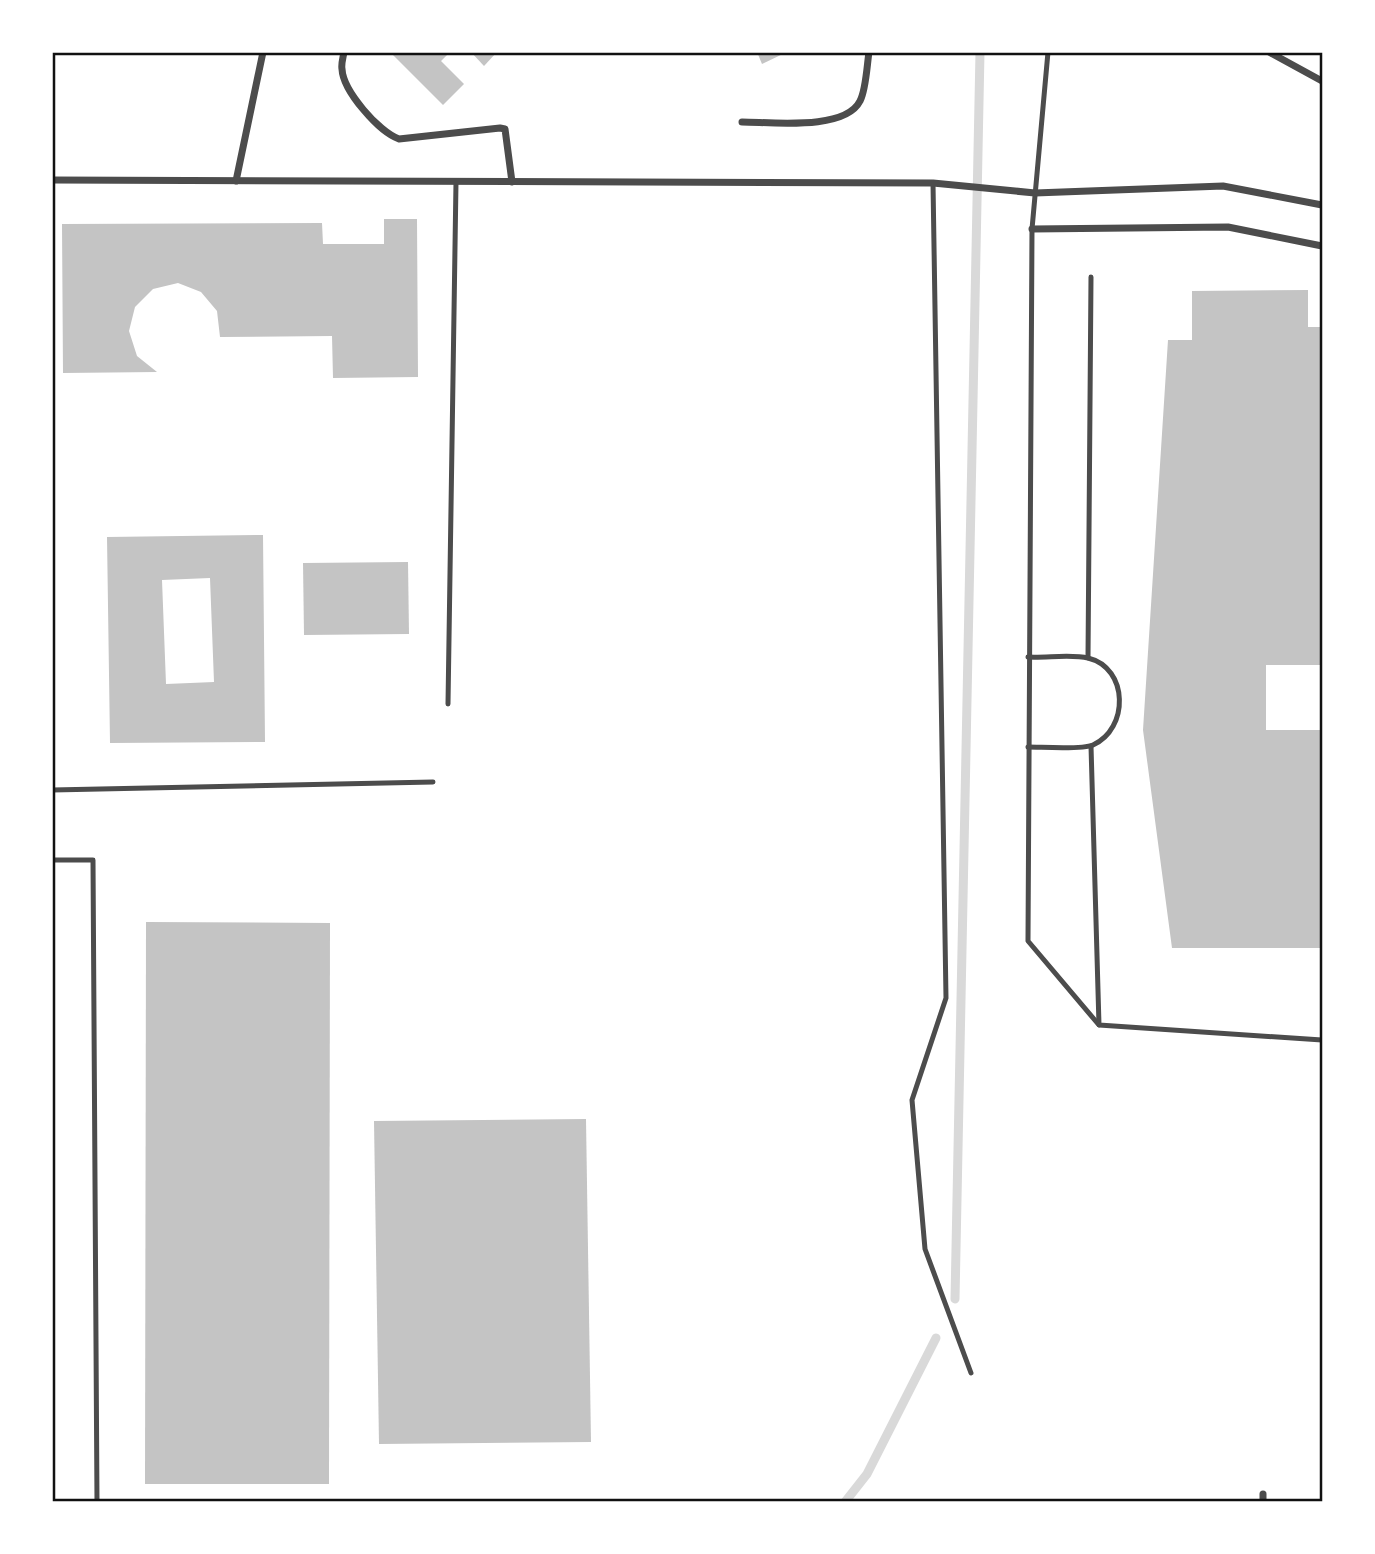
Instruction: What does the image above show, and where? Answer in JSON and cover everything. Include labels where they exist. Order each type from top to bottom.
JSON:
[{"type":"street","points":[[236,181],[263,52]]},
{"type":"street","points":[[344,52],[342,70],[347,86],[388,135],[399,139],[505,129],[512,182]]},
{"type":"street","points":[[742,122],[814,123],[845,115],[860,101],[869,52]]},
{"type":"street","points":[[1269,52],[1322,81]]},
{"type":"street","points":[[52,180],[933,183],[1035,193],[1223,186],[1322,205]]},
{"type":"street","points":[[1032,229],[1228,227],[1322,246]]},
{"type":"lane","points":[[1048,52],[1032,229],[1028,941],[1099,1025],[1322,1040]]},
{"type":"lane","points":[[448,704],[456,181]]},
{"type":"lane","points":[[933,183],[946,998],[912,1100],[925,1249],[971,1373]]},
{"type":"lane","points":[[1088,658],[1091,277]]},
{"type":"lane","points":[[1028,657],[1088,658],[1107,669],[1119,688],[1120,700],[1120,711],[1110,732],[1091,746],[1028,747]]},
{"type":"lane","points":[[1091,746],[1099,1025]]},
{"type":"lane","points":[[52,790],[433,782]]},
{"type":"lane","points":[[52,860],[93,860],[97,1502]]},
{"type":"building","points":[[390,52],[450,52],[441,61],[464,84],[443,105]]},
{"type":"building","points":[[471,52],[497,52],[484,66]]},
{"type":"building","points":[[757,52],[787,52],[762,64]]},
{"type":"building","points":[[384,219],[417,219],[418,377],[333,378],[332,336],[220,337],[217,311],[201,292],[178,283],[153,289],[135,307],[129,331],[137,356],[157,372],[63,373],[62,224],[322,223],[323,244],[384,244]]},
{"type":"building","points":[[1308,290],[1308,327],[1322,327],[1322,665],[1266,665],[1266,730],[1322,730],[1322,948],[1172,948],[1143,730],[1168,340],[1192,340],[1192,291]]},
{"type":"building","points":[[263,535],[265,742],[110,743],[107,537]],"holes":[[[210,578],[214,682],[166,684],[162,580]]]},
{"type":"building","points":[[408,562],[409,634],[304,635],[303,563]]},
{"type":"building","points":[[146,922],[330,923],[329,1484],[145,1484]]},
{"type":"building","points":[[586,1119],[591,1442],[379,1444],[374,1121]]},
{"type":"waterway","points":[[955,1299],[980,52]]},
{"type":"waterway","points":[[845,1502],[867,1474],[936,1338]]}]
